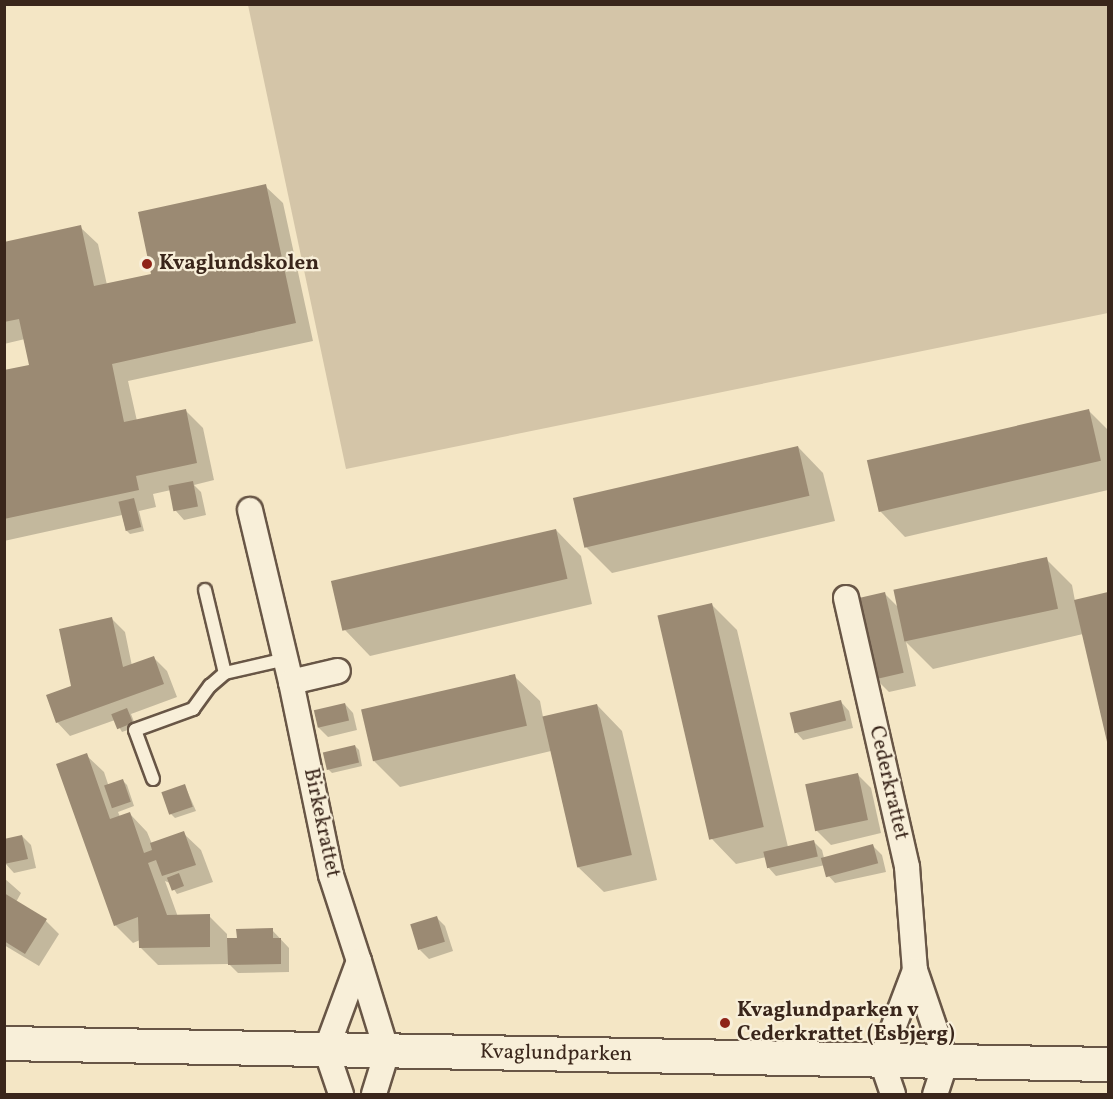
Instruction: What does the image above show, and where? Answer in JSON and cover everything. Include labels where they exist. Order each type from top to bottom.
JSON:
[{"type":"street","name":"Birkekrattet","points":[[250,510],[289,670],[331,875],[387,1052]]},
{"type":"street","name":"Cederkrattet","points":[[846,598],[907,867],[915,970],[946,1061]]},
{"type":"street","points":[[289,670],[338,670]]},
{"type":"street","points":[[341,1095],[326,1050],[359,961]]},
{"type":"street","name":"Cederkrattet","points":[[881,1060],[915,970]]},
{"type":"street","name":"Kvaglundparken","points":[[4,1043],[1108,1064]]},
{"type":"street","points":[[374,1095],[387,1052]]},
{"type":"street","points":[[881,1060],[892,1095]]},
{"type":"street","points":[[935,1095],[946,1061]]},
{"type":"lane","points":[[205,590],[225,674]]},
{"type":"lane","points":[[153,779],[135,730],[193,709],[210,686],[225,674],[289,670]]},
{"type":"shaded area","points":[[248,5],[1108,5],[1108,313],[346,469]]},
{"type":"building","points":[[266,184],[296,323],[112,364],[124,422],[186,409],[197,463],[136,476],[139,490],[4,519],[4,370],[29,365],[19,319],[4,322],[4,242],[81,225],[94,286],[151,274],[138,212]]},
{"type":"building","points":[[1089,409],[1101,461],[879,512],[867,460]]},
{"type":"building","points":[[798,446],[809,496],[584,548],[573,498]]},
{"type":"building","points":[[193,481],[198,507],[173,511],[168,486]]},
{"type":"building","points":[[134,498],[141,527],[126,531],[118,502]]},
{"type":"building","points":[[556,529],[567,579],[342,631],[331,581]]},
{"type":"building","points":[[1047,557],[1058,609],[904,641],[893,590]]},
{"type":"building","points":[[885,592],[904,673],[874,680],[856,599]]},
{"type":"building","points":[[1108,592],[1108,746],[1074,600]]},
{"type":"building","points":[[712,603],[764,827],[709,840],[657,616]]},
{"type":"building","points":[[112,617],[123,667],[154,656],[164,684],[56,723],[46,695],[71,686],[59,629]]},
{"type":"building","points":[[515,674],[527,726],[373,761],[361,710]]},
{"type":"building","points":[[841,700],[846,720],[795,733],[790,713]]},
{"type":"building","points":[[345,703],[349,721],[318,728],[314,710]]},
{"type":"building","points":[[597,704],[632,855],[577,868],[542,717]]},
{"type":"building","points":[[127,708],[133,723],[117,729],[111,714]]},
{"type":"building","points":[[355,745],[359,763],[327,770],[323,752]]},
{"type":"building","points":[[87,753],[110,819],[130,812],[144,853],[152,850],[150,843],[184,831],[196,865],[162,876],[156,860],[148,863],[167,915],[210,914],[210,947],[139,948],[138,917],[114,926],[56,764]]},
{"type":"building","points":[[858,773],[868,820],[815,831],[805,784]]},
{"type":"building","points":[[123,779],[131,802],[112,808],[104,786]]},
{"type":"building","points":[[185,784],[193,807],[169,815],[161,792]]},
{"type":"building","points":[[22,835],[28,859],[4,864],[4,839]]},
{"type":"building","points":[[814,840],[818,857],[767,868],[763,852]]},
{"type":"building","points":[[873,844],[878,863],[826,877],[821,858]]},
{"type":"building","points":[[179,873],[184,886],[172,891],[167,878]]},
{"type":"building","points":[[4,893],[47,919],[25,954],[4,941]]},
{"type":"building","points":[[437,916],[445,942],[418,950],[410,924]]},
{"type":"building","points":[[273,928],[273,938],[281,938],[281,964],[228,965],[227,938],[237,938],[236,929]]},
{"type":"place","name":"Kvaglundskolen","points":[[147,264]]},
{"type":"place","name":"Kvaglundparken v Cederkrattet (Esbjerg)","points":[[725,1023]]}]
